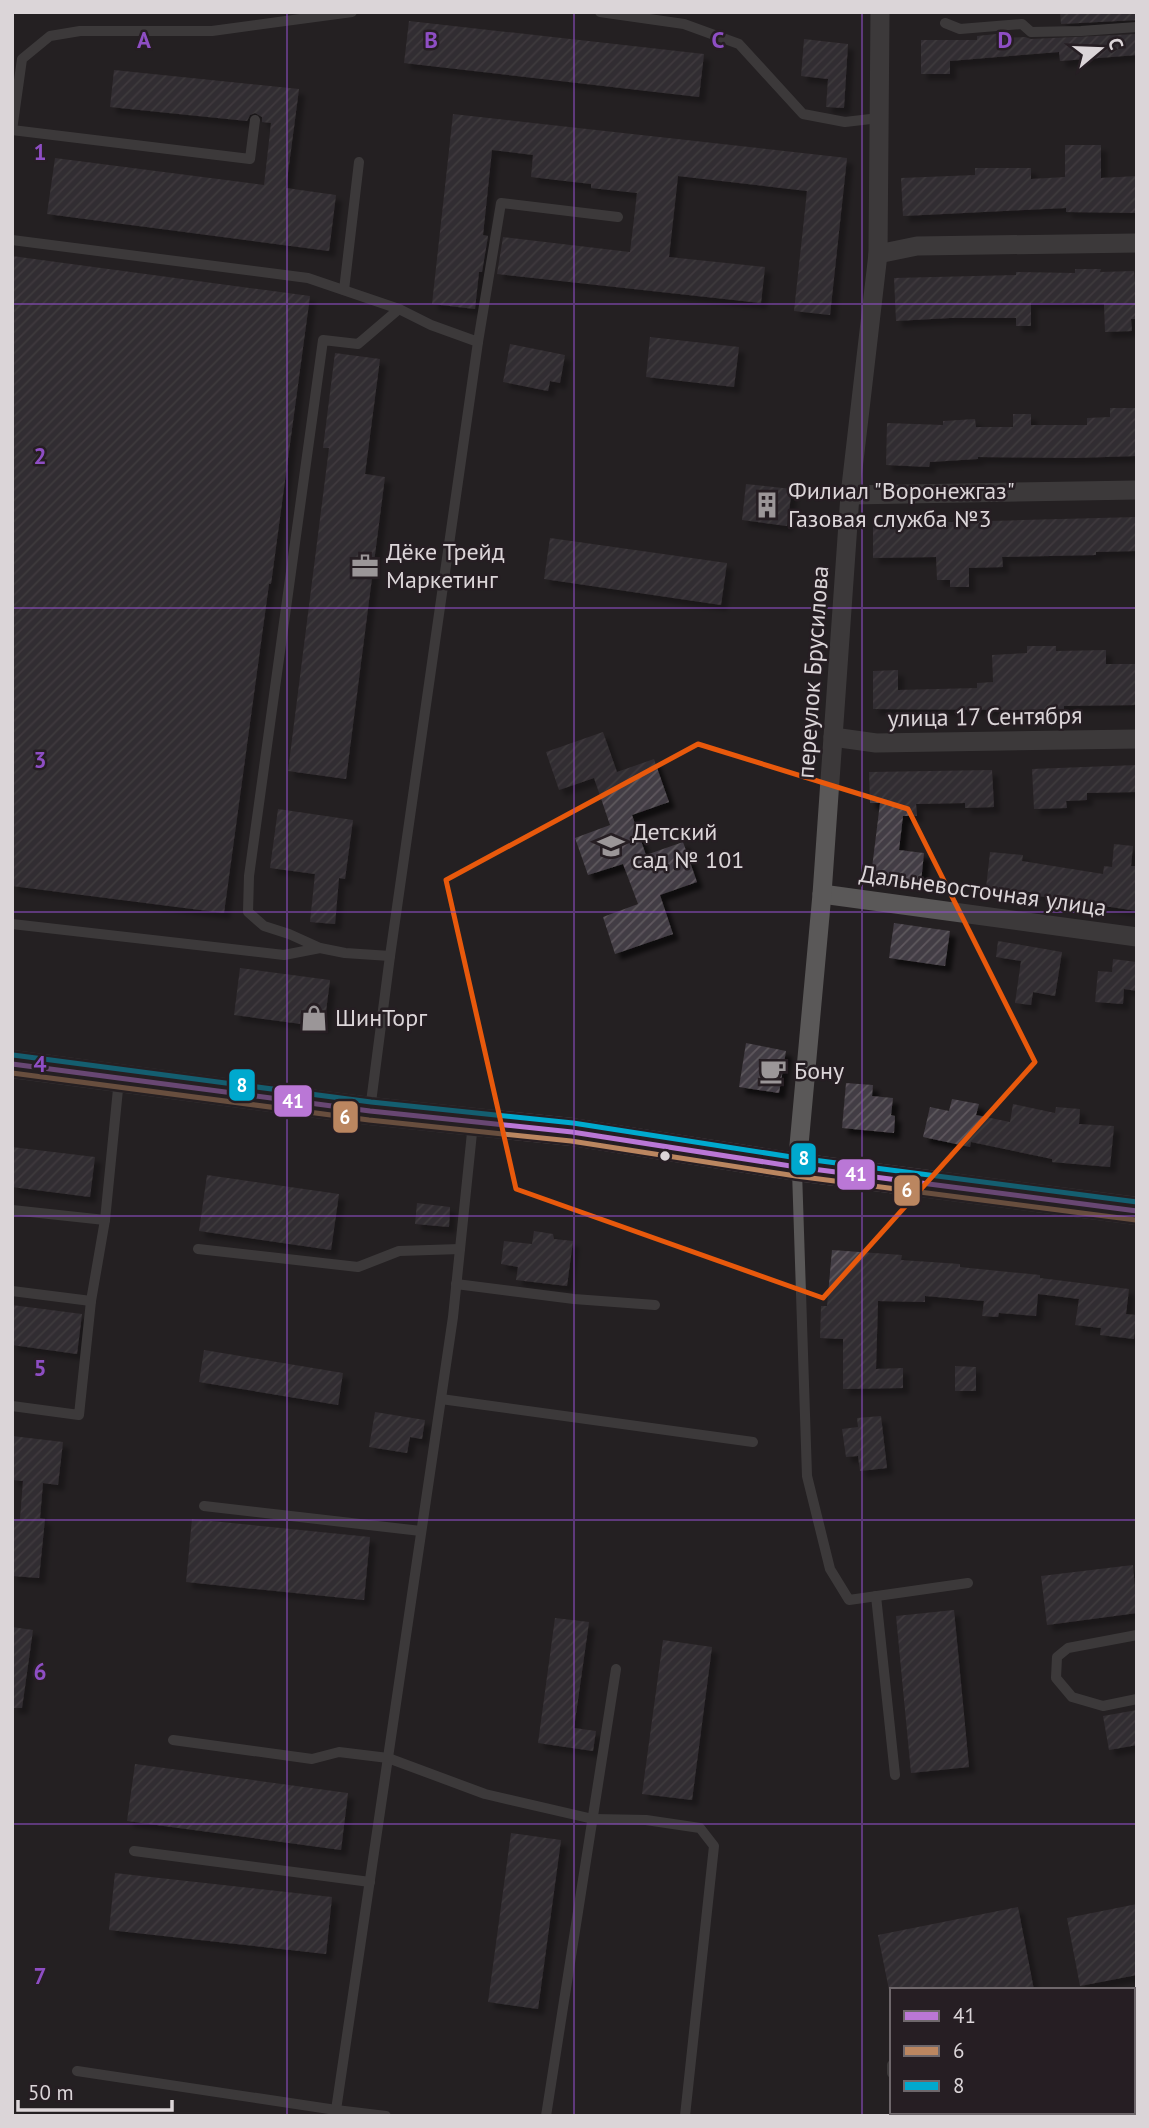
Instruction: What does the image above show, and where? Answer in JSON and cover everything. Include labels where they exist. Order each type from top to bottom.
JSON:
[{"type":"main road","points":[[12,1064],[370,1111],[572,1132],[797,1167],[1137,1210]]},
{"type":"street","name":"переулок Брусилова","points":[[797,1167],[822,894],[850,495],[878,254],[880,12]]},
{"type":"street","points":[[878,254],[918,246],[1137,243]]},
{"type":"street","points":[[850,495],[1137,490]]},
{"type":"street","name":"улица 17 Сентября","points":[[833,737],[876,743],[1137,739]]},
{"type":"street","name":"Дальневосточная улица","points":[[822,894],[1137,937]]},
{"type":"lane","points":[[256,120],[250,159],[12,130],[22,59],[50,36],[80,32],[212,32],[352,12]]},
{"type":"lane","points":[[600,12],[684,24],[739,44],[803,114],[845,122],[879,118]]},
{"type":"lane","points":[[945,23],[960,29],[1022,24],[1031,32],[1137,27]]},
{"type":"lane","points":[[344,290],[359,162]]},
{"type":"lane","points":[[370,1111],[390,956],[500,203],[618,217]]},
{"type":"lane","points":[[12,240],[308,278],[399,309],[430,325],[478,342]]},
{"type":"lane","points":[[390,956],[345,953],[320,948],[264,926],[248,912],[248,876],[323,340],[358,344],[399,309]]},
{"type":"lane","points":[[12,924],[284,955],[320,948]]},
{"type":"lane","points":[[12,1406],[79,1415],[92,1301],[105,1220],[119,1079]]},
{"type":"lane","points":[[336,2110],[441,1399],[473,1122]]},
{"type":"lane","points":[[797,1167],[807,1476],[830,1569],[849,1600],[968,1583]]},
{"type":"lane","points":[[12,1210],[105,1220]]},
{"type":"lane","points":[[198,1249],[358,1267],[399,1251],[460,1249]]},
{"type":"lane","points":[[456,1284],[575,1299],[655,1305]]},
{"type":"lane","points":[[12,1290],[92,1301]]},
{"type":"lane","points":[[441,1399],[753,1442]]},
{"type":"lane","points":[[204,1506],[421,1531]]},
{"type":"lane","points":[[876,1596],[894,1775]]},
{"type":"lane","points":[[1137,1634],[1068,1648],[1057,1657],[1056,1678],[1072,1697],[1103,1706],[1137,1699]]},
{"type":"lane","points":[[546,2116],[616,1669]]},
{"type":"lane","points":[[173,1740],[312,1759],[339,1752],[388,1758],[485,1794],[593,1819],[646,1820],[699,1828],[714,1846],[685,2116]]},
{"type":"lane","points":[[134,1851],[370,1882]]},
{"type":"lane","points":[[77,2071],[386,2116]]},
{"type":"highlighted area","points":[[698,744],[908,809],[1035,1062],[823,1298],[516,1189],[446,880]]},
{"type":"building","points":[[1060,12],[1137,12],[1137,20],[1061,24]]},
{"type":"building","points":[[409,21],[704,54],[699,97],[404,63]]},
{"type":"building","points":[[1006,33],[1006,38],[1031,39],[1137,34],[1137,55],[1060,61],[1059,52],[950,61],[950,74],[921,74],[921,40],[977,40],[977,36]]},
{"type":"building","points":[[804,39],[848,44],[844,108],[826,107],[828,79],[801,76]]},
{"type":"building","points":[[114,70],[299,89],[286,188],[336,195],[329,251],[47,214],[55,158],[264,185],[271,123],[262,122],[262,117],[255,113],[250,115],[247,121],[110,107]]},
{"type":"building","points":[[453,114],[847,158],[830,315],[794,311],[807,191],[678,176],[669,257],[765,267],[761,303],[497,274],[503,237],[630,252],[637,193],[531,177],[533,155],[492,150],[483,235],[488,236],[482,272],[479,272],[475,309],[432,304]]},
{"type":"building","points":[[1065,145],[1101,145],[1101,178],[1137,176],[1137,213],[1066,212],[1066,208],[903,216],[901,178],[975,175],[975,168],[1031,168],[1031,179],[1065,177]]},
{"type":"building","points":[[12,256],[310,296],[224,913],[12,886]]},
{"type":"building","points":[[1075,269],[1101,269],[1100,272],[1134,271],[1137,281],[1137,319],[1131,319],[1132,331],[1105,332],[1104,304],[1031,303],[1031,326],[1016,326],[1016,318],[896,321],[894,278],[1016,275],[1016,272],[1075,273]]},
{"type":"building","points":[[650,337],[739,347],[734,387],[646,377]]},
{"type":"building","points":[[510,344],[565,355],[560,383],[550,381],[548,391],[503,382]]},
{"type":"building","points":[[335,353],[380,359],[365,474],[385,477],[346,779],[288,771],[329,448],[323,448]]},
{"type":"building","points":[[1110,408],[1137,408],[1137,456],[978,457],[930,462],[929,467],[886,465],[887,423],[943,425],[943,421],[975,419],[976,427],[1013,427],[1013,414],[1031,414],[1031,425],[1087,425],[1087,418],[1110,417]]},
{"type":"building","name":"Филиал \"Воронежгаз\" Газовая служба №3","points":[[746,484],[792,489],[787,526],[742,520]]},
{"type":"building","points":[[1137,517],[1137,551],[1096,552],[1096,555],[1002,557],[1003,567],[969,568],[969,587],[950,587],[950,580],[937,580],[936,557],[873,558],[873,524]]},
{"type":"building","points":[[550,538],[727,563],[721,605],[544,579]]},
{"type":"building","points":[[1027,646],[1056,646],[1056,651],[1106,650],[1106,664],[1137,664],[1137,705],[1064,706],[1064,709],[1024,710],[873,709],[873,671],[898,670],[898,690],[977,688],[977,683],[993,682],[992,655],[1027,653]]},
{"type":"building","points":[[603,732],[617,772],[654,759],[669,802],[632,815],[646,855],[683,842],[697,882],[660,895],[673,934],[615,954],[603,917],[638,904],[623,864],[588,875],[575,838],[610,825],[594,778],[559,790],[546,752]]},
{"type":"building","points":[[1137,765],[1137,792],[1087,793],[1087,800],[1066,801],[1067,808],[1034,809],[1032,769]]},
{"type":"building","points":[[992,770],[994,807],[965,808],[965,803],[916,804],[917,816],[903,816],[899,850],[924,853],[921,882],[871,876],[880,803],[870,803],[869,772]]},
{"type":"building","points":[[278,809],[353,820],[345,879],[339,878],[335,924],[310,922],[315,874],[270,868]]},
{"type":"building","points":[[1114,844],[1133,846],[1131,866],[1137,866],[1137,911],[1038,896],[1039,893],[986,888],[990,852],[1023,855],[1022,861],[1103,874],[1104,866],[1112,867]]},
{"type":"building","points":[[894,923],[950,931],[945,966],[889,958]]},
{"type":"building","points":[[998,941],[1062,952],[1055,996],[1033,992],[1031,1005],[1015,1003],[1021,961],[996,957]]},
{"type":"building","points":[[1113,959],[1137,962],[1137,991],[1124,989],[1123,1004],[1095,1002],[1098,971],[1112,972]]},
{"type":"building","points":[[240,968],[330,980],[324,1027],[234,1015]]},
{"type":"building","points":[[746,1043],[786,1051],[779,1093],[739,1087]]},
{"type":"building","points":[[846,1083],[873,1085],[872,1096],[893,1098],[891,1115],[895,1116],[894,1133],[842,1128]]},
{"type":"building","points":[[952,1099],[979,1104],[976,1115],[1010,1122],[1013,1104],[1055,1113],[1056,1107],[1080,1109],[1079,1124],[1114,1126],[1110,1167],[1052,1162],[1052,1159],[971,1142],[970,1147],[923,1137],[930,1107],[949,1111]]},
{"type":"building","points":[[12,1147],[95,1157],[90,1197],[12,1187]]},
{"type":"building","points":[[207,1175],[339,1194],[331,1250],[199,1231]]},
{"type":"building","points":[[417,1203],[450,1207],[449,1227],[415,1224]]},
{"type":"building","points":[[534,1231],[553,1234],[554,1239],[573,1241],[567,1286],[516,1280],[518,1267],[501,1264],[504,1241],[532,1244]]},
{"type":"building","points":[[832,1250],[902,1255],[901,1260],[960,1264],[960,1267],[1040,1275],[1040,1278],[1129,1289],[1126,1314],[1136,1315],[1134,1339],[1100,1335],[1101,1328],[1075,1325],[1079,1299],[1038,1294],[1036,1316],[999,1313],[998,1317],[982,1316],[984,1301],[925,1296],[925,1302],[878,1301],[876,1369],[903,1368],[903,1388],[843,1389],[843,1339],[820,1338],[821,1306],[827,1306]]},
{"type":"building","points":[[12,1305],[82,1314],[77,1354],[12,1345]]},
{"type":"building","points":[[204,1350],[343,1373],[338,1405],[199,1382]]},
{"type":"building","points":[[955,1366],[976,1367],[976,1391],[955,1391]]},
{"type":"building","points":[[375,1412],[425,1420],[422,1439],[410,1437],[407,1453],[369,1447]]},
{"type":"building","points":[[881,1416],[887,1468],[860,1471],[858,1456],[846,1457],[842,1429],[858,1427],[857,1418]]},
{"type":"building","points":[[12,1436],[63,1442],[58,1485],[43,1483],[40,1518],[45,1519],[39,1578],[12,1576],[12,1519],[20,1519],[23,1481],[12,1480]]},
{"type":"building","points":[[192,1519],[370,1537],[364,1600],[186,1582]]},
{"type":"building","points":[[1133,1565],[1137,1613],[1047,1625],[1041,1576]]},
{"type":"building","points":[[954,1610],[969,1767],[911,1773],[896,1616]]},
{"type":"building","points":[[555,1618],[589,1622],[574,1728],[596,1731],[593,1751],[538,1743]]},
{"type":"building","points":[[12,1627],[33,1630],[22,1708],[12,1708]]},
{"type":"building","points":[[663,1640],[712,1647],[692,1800],[642,1794]]},
{"type":"building","points":[[1137,1710],[1137,1745],[1109,1750],[1103,1716]]},
{"type":"building","points":[[135,1764],[348,1793],[341,1850],[127,1821]]},
{"type":"building","points":[[511,1833],[561,1840],[538,2009],[488,2002]]},
{"type":"building","points":[[115,1873],[332,1897],[326,1954],[109,1930]]},
{"type":"building","points":[[1137,1904],[1137,1975],[1080,1986],[1067,1918]]},
{"type":"building","points":[[1018,1907],[1034,1988],[889,1990],[878,1935]]},
{"type":"transit line","name":"8","points":[[13,1055],[371,1102],[573,1123],[798,1158],[1137,1202]]},
{"type":"transit line","name":"41","points":[[12,1064],[370,1111],[572,1132],[797,1167],[1137,1211]]},
{"type":"transit line","name":"6","points":[[12,1073],[369,1120],[571,1141],[796,1176],[1136,1220]]},
{"type":"place","name":"Филиал \"Воронежгаз\" Газовая служба №3","points":[[767,505]]},
{"type":"place","name":"Дёке Трейд Маркетинг","points":[[365,566]]},
{"type":"place","name":"Детский сад № 101","points":[[611,846]]},
{"type":"place","name":"ШинТорг","points":[[314,1018]]},
{"type":"place","name":"Бону","points":[[773,1071]]}]
